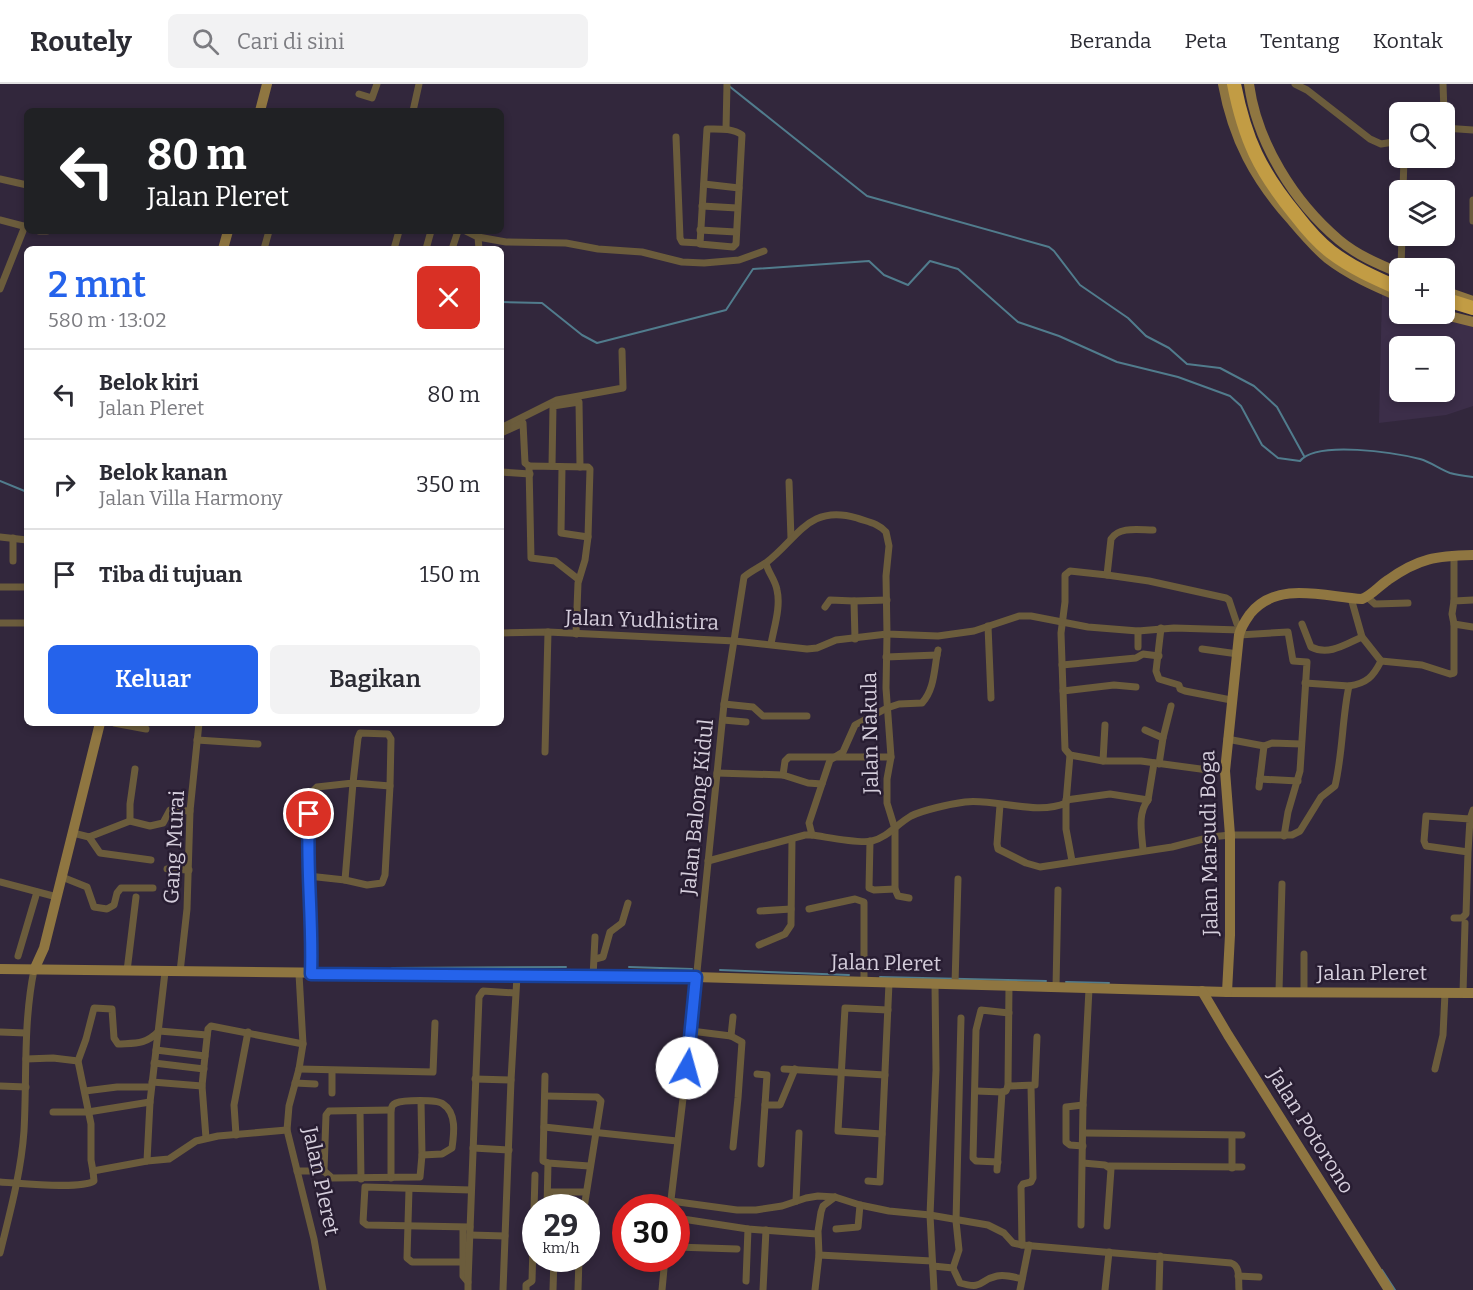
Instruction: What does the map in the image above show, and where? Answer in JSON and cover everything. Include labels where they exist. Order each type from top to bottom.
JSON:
[{"type":"highway","points":[[1234,84],[1244,124],[1257,158],[1270,181],[1302,223],[1329,251],[1361,272],[1389,284]]},
{"type":"highway","points":[[1242,84],[1250,119],[1259,143],[1285,188],[1334,243],[1365,266],[1389,278]]},
{"type":"highway","points":[[1455,302],[1473,308]]},
{"type":"highway","points":[[1455,311],[1473,317]]},
{"type":"street","points":[[261,108],[267,84]]},
{"type":"street","points":[[359,94],[372,98],[377,84]]},
{"type":"street","points":[[414,108],[419,84]]},
{"type":"street","points":[[1223,84],[1234,128],[1245,154],[1272,199],[1325,256],[1358,278],[1389,292]]},
{"type":"street","points":[[1249,84],[1267,144],[1290,186],[1339,240],[1368,259],[1389,268]]},
{"type":"street","points":[[1295,84],[1307,90],[1370,139],[1381,144],[1389,143]]},
{"type":"street","points":[[1443,84],[1444,102]]},
{"type":"street","points":[[726,129],[727,85]]},
{"type":"street","points":[[676,137],[682,242],[733,247],[736,244],[742,135],[726,129],[707,129],[700,243]]},
{"type":"street","points":[[1455,129],[1473,130]]},
{"type":"street","points":[[0,180],[24,184]]},
{"type":"street","points":[[704,184],[739,188]]},
{"type":"street","points":[[1473,200],[1473,221]]},
{"type":"street","points":[[702,206],[737,208]]},
{"type":"street","points":[[0,220],[24,226]]},
{"type":"street","points":[[700,230],[736,232]]},
{"type":"street","points":[[0,289],[24,232]]},
{"type":"street","points":[[472,234],[506,242],[566,243],[598,249],[642,252],[682,262],[739,260],[764,250]]},
{"type":"street","points":[[478,237],[479,246]]},
{"type":"street","points":[[1455,295],[1473,301]]},
{"type":"street","points":[[1455,318],[1473,322]]},
{"type":"street","points":[[504,426],[556,400],[623,388],[625,386],[622,351]]},
{"type":"street","points":[[552,466],[553,406],[579,402],[580,467]]},
{"type":"street","points":[[504,432],[523,423],[525,463],[530,470],[531,558],[555,561],[578,579]]},
{"type":"street","points":[[504,472],[552,466],[590,469],[588,537],[585,560],[578,579],[576,634]]},
{"type":"street","points":[[562,467],[561,533],[588,537]]},
{"type":"street","points":[[789,482],[791,538]]},
{"type":"street","name":"Jalan Nakula","points":[[791,538],[815,518],[828,515],[848,516],[881,526],[888,538],[886,657],[891,757],[887,779],[887,803],[895,829],[895,889]]},
{"type":"street","points":[[1107,575],[1111,539],[1114,535],[1126,530],[1153,530]]},
{"type":"street","points":[[0,537],[24,540]]},
{"type":"street","points":[[13,538],[13,561]]},
{"type":"street","name":"Jalan Balong Kidul","points":[[696,977],[724,704],[742,581],[791,538]]},
{"type":"street","points":[[1225,771],[1157,763],[1103,761],[1070,755],[1065,749],[1062,623],[1066,573],[1070,571],[1149,581],[1226,598],[1232,606],[1237,624],[1241,629],[1257,606],[1267,601],[1294,593],[1322,593],[1351,598],[1367,597],[1416,562],[1473,555]]},
{"type":"street","points":[[1351,598],[1362,637],[1381,661],[1415,664],[1450,674],[1454,673],[1452,614],[1454,556]]},
{"type":"street","points":[[766,562],[768,572],[774,579],[778,599],[771,644]]},
{"type":"street","points":[[0,587],[24,587]]},
{"type":"street","points":[[1367,597],[1375,604],[1408,603]]},
{"type":"street","points":[[825,607],[830,600],[887,600]]},
{"type":"street","points":[[1454,601],[1473,600]]},
{"type":"street","points":[[854,601],[855,639]]},
{"type":"street","name":"Jalan Yudhistira","points":[[504,633],[548,632],[735,640],[807,649],[817,648],[836,640],[887,634],[938,636],[974,631],[1018,616],[1138,631],[1161,628],[1241,629],[1288,632],[1292,660],[1306,662],[1305,683]]},
{"type":"street","points":[[0,623],[24,623]]},
{"type":"street","points":[[1302,624],[1311,647],[1318,650],[1336,649],[1362,637]]},
{"type":"street","points":[[1454,624],[1473,627]]},
{"type":"street","points":[[988,626],[991,698]]},
{"type":"street","points":[[1161,628],[1156,671],[1160,680],[1175,683],[1185,692],[1231,700]]},
{"type":"street","name":"Jalan Marsudi Boga","points":[[1227,992],[1230,934],[1230,835],[1225,771],[1231,700],[1241,629]]},
{"type":"street","points":[[1138,631],[1138,647]]},
{"type":"street","points":[[545,752],[548,632]]},
{"type":"street","points":[[1202,649],[1238,654]]},
{"type":"street","points":[[812,835],[809,823],[828,764],[834,756],[843,752],[855,725],[887,708],[899,704],[922,703],[926,699],[934,678],[938,652],[886,657]]},
{"type":"street","points":[[1062,665],[1136,658],[1143,654],[1159,656]]},
{"type":"street","points":[[1284,836],[1298,781],[1305,683],[1349,686],[1368,680],[1374,675],[1381,661]]},
{"type":"street","points":[[1063,691],[1114,685],[1136,687]]},
{"type":"street","points":[[1000,804],[997,844],[999,849],[1026,863],[1040,867],[1172,847],[1230,835],[1292,835],[1300,831],[1321,797],[1335,786],[1343,744],[1346,696],[1349,686]]},
{"type":"street","points":[[724,704],[753,706],[763,716],[807,716]]},
{"type":"street","points":[[1143,850],[1141,817],[1143,807],[1148,800],[1172,706]]},
{"type":"street","points":[[723,720],[746,722]]},
{"type":"street","points":[[1103,761],[1105,725]]},
{"type":"street","points":[[0,1252],[18,1183],[24,1133],[29,995],[34,970],[44,948],[99,726]]},
{"type":"street","points":[[130,726],[146,729]]},
{"type":"street","name":"Gang Murai","points":[[180,972],[185,945],[190,811],[199,726]]},
{"type":"street","points":[[1145,730],[1163,738]]},
{"type":"street","points":[[308,876],[366,885],[378,885],[385,879],[391,739],[386,734],[363,732],[358,735],[345,880]]},
{"type":"street","points":[[1227,739],[1264,746],[1272,743],[1301,744]]},
{"type":"street","points":[[197,740],[258,744]]},
{"type":"street","points":[[1264,746],[1259,783],[1298,781]]},
{"type":"street","points":[[1070,755],[1066,829],[1071,861]]},
{"type":"street","points":[[783,775],[785,761],[789,757],[891,757]]},
{"type":"street","points":[[130,821],[135,769]]},
{"type":"street","points":[[717,773],[783,775],[808,783],[822,783]]},
{"type":"street","points":[[311,974],[312,940],[308,876],[310,794],[317,787],[353,783],[390,786]]},
{"type":"street","points":[[708,861],[805,835],[870,841],[895,829],[912,816],[966,802],[1020,807],[1055,806],[1110,794],[1148,800]]},
{"type":"street","points":[[73,833],[89,837],[130,821],[150,826],[156,825],[163,823],[170,810],[190,811]]},
{"type":"street","points":[[1468,993],[1465,918],[1470,819],[1473,810]]},
{"type":"street","points":[[1468,852],[1428,847],[1424,841],[1426,816],[1470,819]]},
{"type":"street","points":[[89,837],[100,853],[151,860]]},
{"type":"street","points":[[759,945],[776,939],[790,929],[792,839]]},
{"type":"street","points":[[870,841],[869,888],[874,890],[895,889],[898,896],[909,898]]},
{"type":"street","points":[[167,869],[189,870]]},
{"type":"street","points":[[62,877],[87,887],[94,907],[106,909],[114,905],[117,893],[122,888],[153,888]]},
{"type":"street","points":[[955,984],[958,879]]},
{"type":"street","points":[[0,882],[57,897]]},
{"type":"street","points":[[1279,991],[1282,884]]},
{"type":"street","points":[[1056,987],[1058,890]]},
{"type":"street","points":[[18,956],[37,892]]},
{"type":"street","points":[[127,971],[136,897]]},
{"type":"street","points":[[809,909],[855,899],[864,902],[864,982]]},
{"type":"street","points":[[595,959],[603,957],[610,932],[622,923],[628,903]]},
{"type":"street","points":[[760,911],[791,909]]},
{"type":"street","points":[[593,977],[595,937]]},
{"type":"street","points":[[1304,954],[1304,992]]},
{"type":"street","name":"Jalan Pleret","points":[[0,969],[696,977],[1227,992],[1468,993]]},
{"type":"street","points":[[147,1161],[151,1084],[165,972]]},
{"type":"street","name":"Jalan Pleret","points":[[299,974],[303,1044],[289,1106],[287,1130],[314,1239],[323,1290]]},
{"type":"street","points":[[503,1290],[517,976]]},
{"type":"street","points":[[671,1194],[696,977]]},
{"type":"street","points":[[868,1181],[880,1182],[890,983]]},
{"type":"street","points":[[934,1290],[930,1215],[936,1070],[935,984]]},
{"type":"street","points":[[976,1091],[1002,1092],[1006,1091],[1008,1086],[1009,986]]},
{"type":"street","points":[[1081,1225],[1083,1105],[1089,989]]},
{"type":"street","name":"Jalan Potorono","points":[[1202,991],[1389,1290]]},
{"type":"street","points":[[468,1286],[468,1230],[480,993],[515,993]]},
{"type":"street","points":[[1435,1069],[1443,1035],[1445,993]]},
{"type":"street","points":[[0,1182],[71,1185],[89,1184],[94,1181],[91,1160],[91,1124],[78,1061],[93,1010],[97,1007],[112,1009],[114,1038],[118,1044],[144,1042],[150,1040],[159,1031],[207,1035]]},
{"type":"street","points":[[882,1134],[838,1131],[845,1008],[888,1010]]},
{"type":"street","points":[[998,1162],[976,1161],[974,1158],[976,1030],[981,1010],[1009,1013]]},
{"type":"street","points":[[731,1036],[733,1017]]},
{"type":"street","points":[[961,1018],[956,1221],[959,1250],[953,1268],[960,1283],[973,1287],[981,1286],[990,1278],[999,1275],[1022,1279]]},
{"type":"street","points":[[299,1069],[433,1072],[435,1023]]},
{"type":"street","points":[[206,1138],[202,1086],[209,1027],[214,1025],[303,1044]]},
{"type":"street","points":[[691,1031],[731,1036],[742,1042],[733,1147]]},
{"type":"street","points":[[0,1032],[26,1033]]},
{"type":"street","points":[[236,1135],[234,1105],[248,1032]]},
{"type":"street","points":[[1008,1086],[1036,1085],[1037,1037]]},
{"type":"street","points":[[156,1050],[205,1056]]},
{"type":"street","points":[[26,1059],[53,1058],[78,1061]]},
{"type":"street","points":[[154,1063],[204,1069]]},
{"type":"street","points":[[687,1068],[709,1069]]},
{"type":"street","points":[[784,1069],[885,1075]]},
{"type":"street","points":[[765,1105],[780,1105],[795,1070]]},
{"type":"street","points":[[332,1071],[332,1093]]},
{"type":"street","points":[[757,1074],[767,1075],[761,1164]]},
{"type":"street","points":[[545,1076],[543,1161],[590,1166]]},
{"type":"street","points":[[475,1079],[511,1080]]},
{"type":"street","points":[[294,1083],[315,1084]]},
{"type":"street","points":[[85,1091],[151,1084],[202,1086]]},
{"type":"street","points":[[0,1086],[26,1087]]},
{"type":"street","points":[[1020,1290],[1026,1245],[1021,1187],[1031,1182],[1033,1178],[1031,1086]]},
{"type":"street","points":[[998,1170],[1002,1092]]},
{"type":"street","points":[[545,1096],[599,1098],[601,1107],[586,1192],[548,1191],[548,1163]]},
{"type":"street","points":[[297,1172],[324,1171],[333,1178],[420,1177],[421,1101]]},
{"type":"street","points":[[391,1178],[391,1110],[392,1106],[398,1102],[433,1101],[443,1104],[448,1109],[453,1121],[452,1148],[437,1155],[422,1155]]},
{"type":"street","points":[[53,1112],[88,1112],[150,1102]]},
{"type":"street","points":[[1083,1105],[1066,1107],[1066,1143],[1083,1146]]},
{"type":"street","points":[[324,1171],[327,1113],[391,1110]]},
{"type":"street","points":[[360,1111],[361,1179]]},
{"type":"street","points":[[544,1127],[677,1141]]},
{"type":"street","points":[[93,1171],[169,1159],[191,1143],[206,1138],[287,1130]]},
{"type":"street","points":[[796,1201],[799,1133]]},
{"type":"street","points":[[1084,1133],[1242,1135]]},
{"type":"street","points":[[1232,1136],[1232,1168]]},
{"type":"street","points":[[472,1148],[509,1150]]},
{"type":"street","points":[[1083,1163],[1108,1166],[1242,1167]]},
{"type":"street","points":[[1107,1226],[1111,1169],[1108,1166]]},
{"type":"street","points":[[535,1175],[535,1194]]},
{"type":"street","points":[[471,1190],[364,1187],[363,1222],[367,1225],[468,1230],[505,1236]]},
{"type":"street","points":[[409,1189],[406,1254],[409,1261],[463,1262]]},
{"type":"street","points":[[690,1206],[747,1210],[782,1206],[819,1196],[835,1197],[860,1205],[988,1225],[1004,1233],[1013,1243],[1234,1263],[1239,1270],[1239,1290]]},
{"type":"street","points":[[815,1290],[819,1255],[818,1234],[823,1206],[835,1197]]},
{"type":"street","points":[[836,1229],[858,1227],[860,1205]]},
{"type":"street","points":[[690,1220],[818,1234]]},
{"type":"street","points":[[746,1281],[748,1228]]},
{"type":"street","points":[[468,1230],[463,1262],[463,1276],[468,1286]]},
{"type":"street","points":[[763,1290],[766,1230]]},
{"type":"street","points":[[690,1247],[737,1249]]},
{"type":"street","points":[[1105,1290],[1109,1252]]},
{"type":"street","points":[[819,1255],[933,1264],[953,1268]]},
{"type":"street","points":[[1159,1290],[1160,1256]]},
{"type":"street","points":[[526,1290],[526,1285],[532,1281],[533,1272]]},
{"type":"street","points":[[553,1290],[554,1272]]},
{"type":"street","points":[[578,1290],[579,1272]]},
{"type":"street","points":[[662,1290],[664,1272]]},
{"type":"street","points":[[1238,1276],[1259,1277]]},
{"type":"shaded area","points":[[1382,291],[1389,294],[1389,324],[1455,324],[1455,320],[1473,327],[1473,406],[1446,415],[1379,423]]},
{"type":"waterway","points":[[729,86],[867,196],[1049,247],[1080,285],[1128,318],[1146,336],[1169,348],[1187,364],[1220,368],[1254,386],[1277,407],[1304,456]]},
{"type":"waterway","points":[[504,302],[542,303],[582,335],[597,343],[726,310],[753,269],[869,261],[884,275],[908,285],[930,261],[958,269],[1018,322],[1059,336],[1117,362],[1178,377],[1230,396],[1241,406],[1262,445],[1278,458],[1300,461],[1309,455],[1323,451],[1376,451],[1420,459],[1450,473],[1473,477]]},
{"type":"waterway","points":[[0,481],[24,491]]},
{"type":"waterway","points":[[392,968],[566,967]]},
{"type":"waterway","points":[[629,967],[692,969]]},
{"type":"waterway","points":[[720,970],[849,975]]},
{"type":"waterway","points":[[880,977],[1046,981]]},
{"type":"waterway","points":[[1066,982],[1109,983]]},
{"type":"waterway","points":[[1382,1270],[1395,1290]]},
{"type":"route","points":[[309,814],[308,886],[312,940],[311,974],[696,977],[687,1068]]}]
